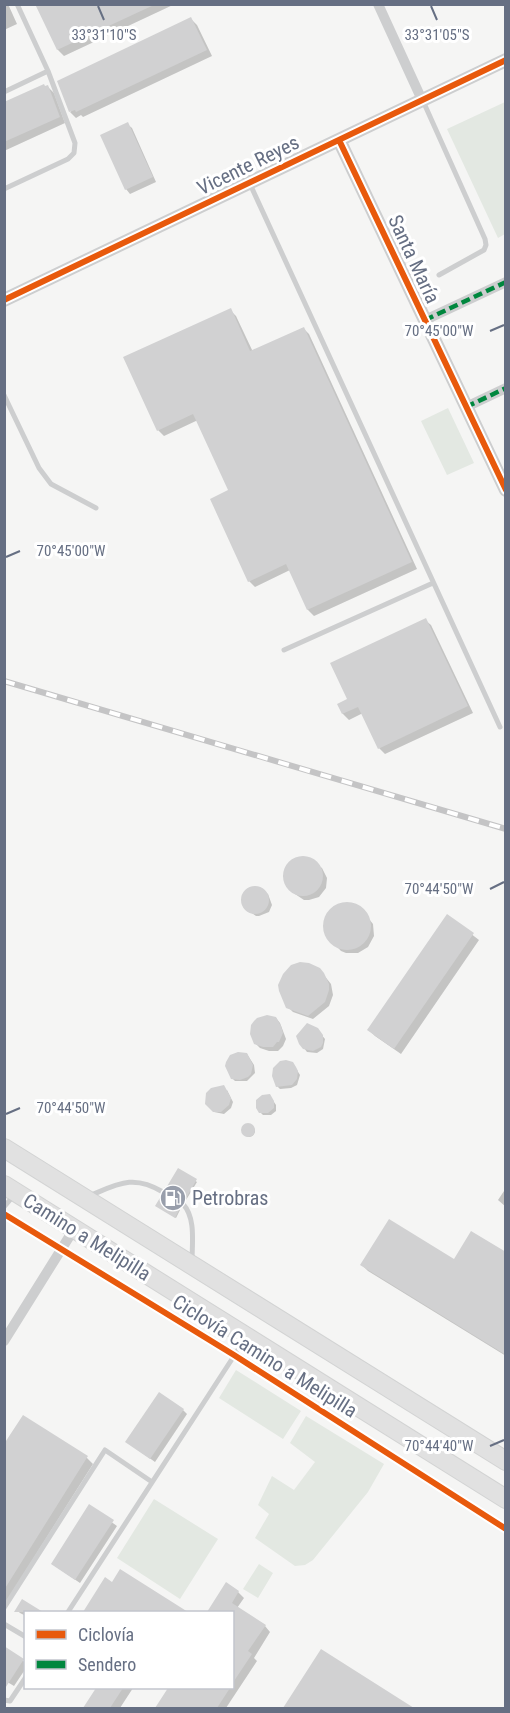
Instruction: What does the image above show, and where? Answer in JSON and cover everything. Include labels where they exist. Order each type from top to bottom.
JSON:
[{"type":"main road","name":"Camino a Melipilla","points":[[4,1148],[506,1461]]},
{"type":"main road","name":"Camino a Melipilla","points":[[10,1189],[506,1499]]},
{"type":"main road","points":[[425,1449],[443,1422]]},
{"type":"street","points":[[378,4],[422,100]]},
{"type":"street","name":"Vicente Reyes","points":[[4,300],[506,60]]},
{"type":"street","name":"Santa María","points":[[339,140],[506,490]]},
{"type":"street","points":[[425,320],[506,282]]},
{"type":"street","points":[[466,407],[506,388]]},
{"type":"street","points":[[4,1341],[74,1229]]},
{"type":"lane","points":[[4,189],[68,159],[74,153],[75,143],[48,71],[17,4]]},
{"type":"lane","points":[[4,92],[48,71]]},
{"type":"lane","points":[[422,100],[486,245],[484,250],[438,275]]},
{"type":"lane","points":[[250,182],[500,727]]},
{"type":"lane","points":[[4,395],[39,468],[51,484],[96,508]]},
{"type":"lane","points":[[284,650],[433,583]]},
{"type":"lane","points":[[84,1198],[129,1182],[151,1184],[163,1192]]},
{"type":"lane","points":[[4,1207],[10,1189]]},
{"type":"lane","points":[[183,1204],[189,1211],[192,1221],[192,1266]]},
{"type":"lane","points":[[69,1611],[246,1338]]},
{"type":"lane","points":[[4,1608],[105,1450],[152,1482]]},
{"type":"lane","points":[[4,1624],[24,1636]]},
{"type":"lane","points":[[4,1700],[10,1701],[24,1680]]},
{"type":"shaded area","points":[[505,102],[505,234],[498,238],[447,129]]},
{"type":"shaded area","points":[[448,408],[474,463],[447,475],[421,421]]},
{"type":"shaded area","points":[[236,1370],[301,1411],[283,1439],[219,1398]]},
{"type":"shaded area","points":[[306,1416],[384,1464],[368,1492],[313,1560],[305,1565],[295,1566],[255,1538],[269,1514],[258,1505],[272,1476],[294,1490],[315,1462],[290,1443]]},
{"type":"shaded area","points":[[154,1499],[218,1539],[180,1599],[117,1558]]},
{"type":"shaded area","points":[[259,1564],[273,1573],[258,1598],[243,1589]]},
{"type":"building","points":[[35,4],[156,4],[57,50]]},
{"type":"building","points":[[191,17],[207,50],[76,112],[75,110],[69,112],[57,81]]},
{"type":"building","points":[[44,84],[48,85],[60,117],[4,142],[4,102]]},
{"type":"building","points":[[128,122],[153,177],[125,190],[100,135]]},
{"type":"building","points":[[231,308],[250,351],[304,327],[412,562],[307,610],[286,564],[248,582],[210,499],[228,490],[193,414],[157,431],[123,357]]},
{"type":"building","points":[[426,618],[468,706],[378,749],[358,707],[342,714],[337,704],[347,699],[330,663]]},
{"type":"building","points":[[303,856],[317,862],[323,876],[317,890],[303,896],[289,890],[283,876],[289,862]]},
{"type":"building","points":[[255,886],[265,890],[269,900],[265,910],[255,914],[245,910],[241,900],[245,890]]},
{"type":"building","points":[[347,902],[364,909],[371,926],[364,943],[347,950],[330,943],[323,926],[330,909]]},
{"type":"building","points":[[447,914],[474,933],[394,1049],[367,1030]]},
{"type":"building","points":[[300,962],[320,968],[329,984],[325,1002],[308,1016],[286,1008],[278,985],[283,974],[291,965]]},
{"type":"building","points":[[267,1015],[276,1017],[283,1033],[279,1042],[273,1047],[254,1044],[250,1034],[254,1021]]},
{"type":"building","points":[[307,1023],[318,1028],[323,1035],[321,1047],[313,1051],[303,1049],[296,1036]]},
{"type":"building","points":[[238,1052],[247,1053],[253,1065],[251,1074],[240,1080],[231,1079],[225,1066],[230,1055]]},
{"type":"building","points":[[280,1061],[293,1062],[296,1067],[297,1079],[292,1085],[276,1087],[272,1076],[273,1068]]},
{"type":"building","points":[[224,1085],[231,1098],[229,1105],[221,1112],[213,1112],[205,1104],[206,1093],[211,1088]]},
{"type":"building","points":[[270,1094],[274,1101],[274,1108],[268,1113],[259,1113],[256,1100],[262,1095]]},
{"type":"building","points":[[248,1123],[253,1125],[255,1130],[253,1135],[248,1137],[243,1135],[241,1130],[243,1125]]},
{"type":"building","name":"Petrobras","points":[[178,1168],[197,1179],[185,1200],[182,1199],[179,1202],[180,1208],[175,1218],[155,1206],[161,1196],[167,1195],[166,1188]]},
{"type":"building","points":[[389,1219],[454,1259],[471,1231],[506,1252],[506,1355],[360,1265]]},
{"type":"building","points":[[159,1392],[184,1409],[150,1459],[125,1442]]},
{"type":"building","points":[[23,1415],[88,1456],[4,1590],[4,1444]]},
{"type":"building","points":[[89,1504],[114,1520],[75,1580],[51,1564]]},
{"type":"building","points":[[120,1569],[186,1611],[84,1611],[105,1577],[112,1582]]},
{"type":"building","points":[[226,1582],[239,1591],[232,1603],[266,1625],[248,1651],[252,1654],[234,1681],[234,1611],[208,1611]]},
{"type":"building","points":[[22,1599],[41,1611],[24,1611],[14,1612]]},
{"type":"building","points":[[4,1646],[24,1659],[4,1690]]},
{"type":"building","points":[[321,1649],[414,1708],[283,1708]]},
{"type":"building","points":[[95,1689],[122,1689],[110,1708],[83,1708]]},
{"type":"building","points":[[167,1689],[229,1689],[217,1708],[155,1708]]},
{"type":"railway","points":[[4,681],[506,829]]},
{"type":"marked path","points":[[425,320],[506,282]]},
{"type":"marked path","points":[[466,407],[506,388]]},
{"type":"cycle path","points":[[4,300],[506,60]]},
{"type":"cycle path","points":[[339,140],[506,490]]},
{"type":"cycle path","name":"Ciclovía Camino a Melipilla","points":[[4,1214],[234,1355],[506,1529]]},
{"type":"place","name":"Petrobras","points":[[173,1198]]}]
